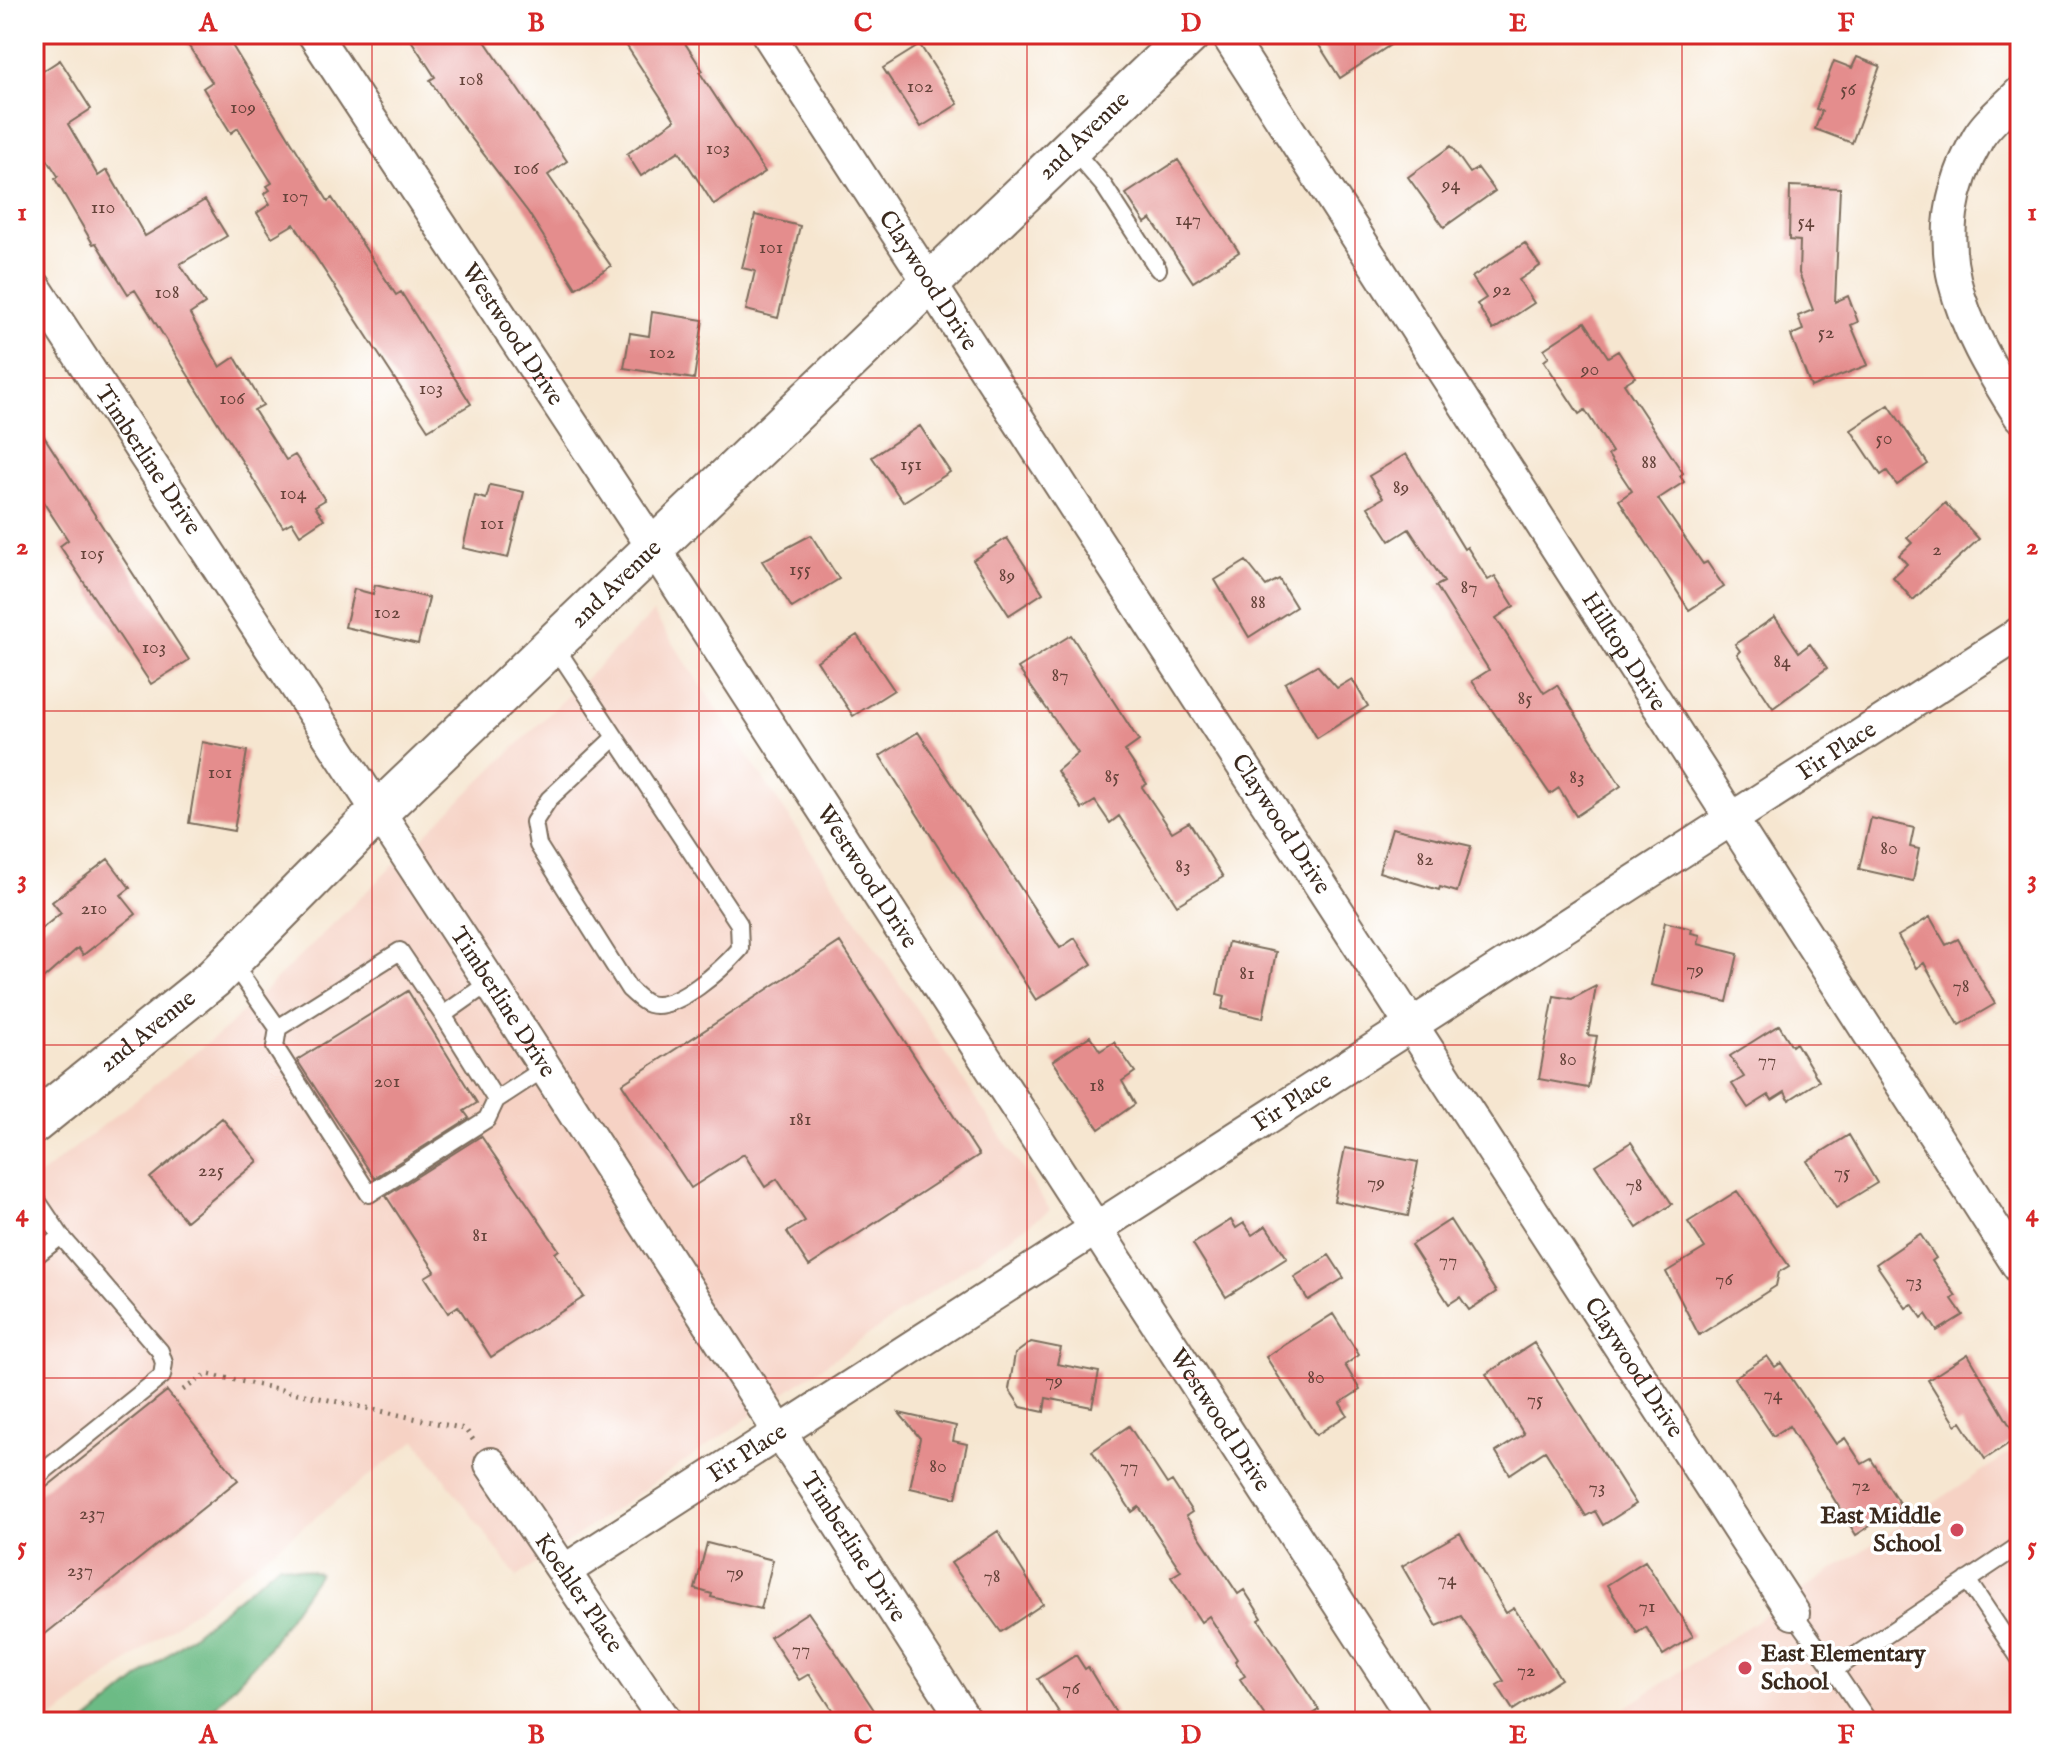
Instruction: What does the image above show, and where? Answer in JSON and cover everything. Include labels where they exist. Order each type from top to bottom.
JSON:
[{"type":"street","name":"Westwood Drive","points":[[314,34],[653,547],[1416,1722]]},
{"type":"street","name":"Claywood Drive","points":[[768,34],[1793,1613]]},
{"type":"street","name":"2nd Avenue","points":[[34,1123],[231,961],[379,811],[1190,34]]},
{"type":"street","name":"Hilltop Drive","points":[[1227,34],[2020,1268]]},
{"type":"street","points":[[2020,93],[1979,136],[1953,201],[1950,262],[1963,317],[2020,416]]},
{"type":"street","name":"Timberline Drive","points":[[34,286],[490,982],[966,1722]]},
{"type":"street","name":"Fir Place","points":[[566,1570],[2020,633]]},
{"type":"street","name":"Koehler Place","points":[[491,1464],[566,1570],[666,1722]]},
{"type":"lane","points":[[1071,148],[1104,186],[1158,269]]},
{"type":"lane","points":[[554,643],[739,924],[740,949],[724,967],[668,1006],[647,1004],[629,989],[538,845],[534,822],[549,799],[615,737]]},
{"type":"lane","points":[[278,1028],[400,951],[496,1100]]},
{"type":"lane","points":[[231,961],[278,1028],[275,1047],[369,1194],[487,1119],[496,1100],[545,1068]]},
{"type":"lane","points":[[443,1015],[490,982]]},
{"type":"lane","points":[[34,1196],[61,1236],[160,1351],[164,1363],[162,1376],[34,1479]]},
{"type":"lane","points":[[34,1257],[61,1236]]},
{"type":"lane","points":[[1834,1670],[2020,1545]]},
{"type":"lane","points":[[1967,1580],[2020,1659]]},
{"type":"lane","points":[[1793,1613],[1869,1722]]},
{"type":"path","points":[[183,1390],[207,1374],[465,1429],[491,1464]]},
{"type":"shaded area","points":[[653,613],[1050,1210],[517,1577],[416,1440],[49,1722],[34,1722],[34,1180],[225,1029]]},
{"type":"shaded area","name":"East Middle School","points":[[2020,1446],[2020,1722],[1604,1722],[1768,1613]]},
{"type":"green space","points":[[279,1564],[319,1573],[265,1652],[201,1722],[86,1722]]},
{"type":"building","points":[[181,34],[225,34],[328,201],[332,198],[396,295],[401,292],[471,404],[428,430],[294,224],[272,237],[257,213],[270,204],[264,194],[270,190],[267,186],[272,183],[238,128],[231,133],[203,88],[212,82]]},
{"type":"building","points":[[407,34],[480,34],[567,161],[548,175],[611,266],[576,288],[528,212],[446,105],[430,80],[435,77]]},
{"type":"building","points":[[619,34],[679,34],[703,71],[700,73],[765,172],[714,205],[679,151],[641,176],[627,154],[675,120]]},
{"type":"building","points":[[1312,34],[1407,34],[1340,78]]},
{"type":"building","points":[[920,45],[958,104],[921,127],[883,68]]},
{"type":"building","points":[[1857,57],[1880,66],[1852,143],[1815,129],[1822,111],[1816,109],[1834,61],[1852,68]]},
{"type":"building","points":[[60,60],[91,109],[68,124],[98,176],[107,170],[145,236],[205,200],[227,236],[180,264],[205,304],[190,314],[220,367],[235,357],[263,405],[254,410],[286,460],[295,455],[325,500],[315,506],[324,519],[300,535],[292,522],[283,527],[135,290],[128,294],[96,243],[93,244],[55,179],[58,176],[34,139],[34,77]]},
{"type":"building","points":[[1451,146],[1470,173],[1478,168],[1495,191],[1444,227],[1408,177]]},
{"type":"building","points":[[1178,160],[1239,252],[1193,282],[1151,219],[1145,223],[1126,194]]},
{"type":"building","points":[[1790,186],[1840,188],[1835,302],[1848,296],[1858,322],[1851,325],[1868,365],[1811,387],[1791,335],[1803,330],[1798,316],[1813,310],[1799,273],[1800,241],[1789,240]]},
{"type":"building","points":[[755,215],[800,226],[778,318],[746,310],[755,271],[742,268]]},
{"type":"building","points":[[1525,243],[1540,266],[1519,280],[1534,303],[1493,330],[1477,304],[1486,298],[1472,277]]},
{"type":"building","points":[[652,312],[703,320],[694,379],[624,368],[630,333],[649,336]]},
{"type":"building","points":[[1585,322],[1608,357],[1618,351],[1635,377],[1624,384],[1683,473],[1680,476],[1684,482],[1658,499],[1703,564],[1707,562],[1724,587],[1689,610],[1619,500],[1632,491],[1608,455],[1612,452],[1585,410],[1579,414],[1544,361],[1549,357],[1544,349]]},
{"type":"building","points":[[1889,405],[1928,464],[1897,485],[1887,471],[1881,475],[1851,430]]},
{"type":"building","points":[[34,421],[189,660],[151,684],[60,546],[68,540],[34,488]]},
{"type":"building","points":[[920,426],[950,472],[903,502],[872,457]]},
{"type":"building","points":[[1406,454],[1464,549],[1467,547],[1488,580],[1495,576],[1514,606],[1496,618],[1544,693],[1557,685],[1621,786],[1576,816],[1559,788],[1550,794],[1472,681],[1489,670],[1436,586],[1444,582],[1409,529],[1390,541],[1368,507],[1383,498],[1369,476]]},
{"type":"building","points":[[490,485],[524,492],[508,558],[463,548],[475,496],[486,499]]},
{"type":"building","points":[[1945,503],[1979,539],[1913,600],[1893,577],[1907,564],[1899,555],[1912,543],[1907,538]]},
{"type":"building","points":[[811,535],[839,579],[792,608],[762,561]]},
{"type":"building","points":[[1007,538],[1043,593],[1009,615],[973,560]]},
{"type":"building","points":[[1246,561],[1266,586],[1279,579],[1296,607],[1249,637],[1215,580]]},
{"type":"building","points":[[375,585],[429,598],[418,644],[345,627],[354,589],[373,594]]},
{"type":"building","points":[[1775,617],[1799,652],[1810,644],[1827,668],[1773,708],[1737,654],[1740,651],[1735,644]]},
{"type":"building","points":[[857,635],[894,690],[853,716],[817,661]]},
{"type":"building","points":[[1071,635],[1139,741],[1125,751],[1147,784],[1142,787],[1172,832],[1189,822],[1223,877],[1177,905],[1119,816],[1110,823],[1095,801],[1082,809],[1057,771],[1078,753],[1018,668]]},
{"type":"building","points":[[1317,665],[1337,688],[1352,679],[1368,706],[1317,738],[1285,683]]},
{"type":"building","points":[[918,732],[1060,948],[1075,938],[1092,964],[1036,1000],[880,756]]},
{"type":"building","points":[[202,742],[247,751],[234,831],[189,823]]},
{"type":"building","points":[[1871,818],[1914,828],[1910,847],[1919,849],[1913,881],[1859,869]]},
{"type":"building","points":[[1392,828],[1471,846],[1457,892],[1440,887],[1439,890],[1379,872]]},
{"type":"building","points":[[108,859],[130,888],[121,895],[136,914],[83,955],[78,948],[34,987],[34,935],[61,913],[52,902]]},
{"type":"building","points":[[1930,917],[1946,945],[1958,939],[1995,1004],[1959,1025],[1924,963],[1916,968],[1898,936]]},
{"type":"building","points":[[1665,922],[1692,929],[1691,933],[1700,935],[1698,944],[1738,954],[1727,1002],[1651,985]]},
{"type":"building","points":[[840,942],[979,1155],[809,1266],[787,1232],[805,1221],[777,1179],[765,1187],[744,1154],[691,1188],[622,1084]]},
{"type":"building","points":[[1228,942],[1276,952],[1263,1018],[1222,1009],[1225,996],[1217,994]]},
{"type":"building","points":[[1596,986],[1588,1035],[1597,1036],[1588,1088],[1539,1079],[1554,996],[1572,999]]},
{"type":"building","points":[[408,991],[477,1103],[464,1111],[469,1118],[374,1178],[297,1060]]},
{"type":"building","points":[[1779,1025],[1792,1046],[1796,1043],[1819,1081],[1789,1100],[1785,1092],[1772,1100],[1769,1095],[1748,1108],[1732,1084],[1744,1077],[1730,1056]]},
{"type":"building","points":[[1090,1036],[1100,1051],[1114,1042],[1135,1072],[1122,1081],[1135,1104],[1099,1129],[1053,1061]]},
{"type":"building","points":[[222,1118],[258,1161],[186,1221],[150,1178]]},
{"type":"building","points":[[1849,1135],[1877,1183],[1836,1208],[1807,1161]]},
{"type":"building","points":[[481,1136],[559,1250],[555,1253],[584,1297],[491,1357],[458,1306],[448,1313],[425,1277],[435,1271],[386,1196]]},
{"type":"building","points":[[1631,1142],[1672,1204],[1637,1228],[1595,1165]]},
{"type":"building","points":[[1345,1148],[1418,1162],[1408,1216],[1334,1201]]},
{"type":"building","points":[[1737,1191],[1789,1266],[1779,1272],[1776,1286],[1699,1335],[1666,1272],[1705,1248],[1688,1222]]},
{"type":"building","points":[[1231,1220],[1236,1228],[1244,1223],[1252,1235],[1266,1226],[1287,1258],[1226,1297],[1193,1244]]},
{"type":"building","points":[[1450,1220],[1496,1292],[1469,1310],[1460,1297],[1449,1304],[1411,1245]]},
{"type":"building","points":[[1920,1234],[1936,1258],[1932,1261],[1956,1296],[1952,1299],[1963,1315],[1937,1331],[1926,1314],[1922,1318],[1912,1304],[1906,1308],[1876,1264]]},
{"type":"building","points":[[1329,1255],[1344,1278],[1308,1300],[1294,1277]]},
{"type":"building","points":[[1333,1314],[1359,1355],[1345,1365],[1360,1390],[1340,1403],[1347,1415],[1316,1435],[1266,1357]]},
{"type":"building","points":[[1031,1342],[1061,1348],[1057,1364],[1099,1372],[1092,1407],[1046,1398],[1044,1412],[1021,1407],[1009,1389],[1015,1354]]},
{"type":"building","points":[[1534,1343],[1636,1504],[1603,1525],[1595,1511],[1586,1516],[1545,1451],[1510,1474],[1496,1452],[1524,1434],[1486,1374]]},
{"type":"building","points":[[1968,1354],[2017,1438],[1985,1459],[1961,1422],[1956,1425],[1928,1380]]},
{"type":"building","points":[[1767,1356],[1775,1367],[1781,1363],[1836,1444],[1845,1438],[1862,1464],[1871,1459],[1901,1506],[1856,1535],[1789,1426],[1773,1436],[1734,1378]]},
{"type":"building","points":[[167,1391],[238,1480],[34,1643],[34,1497]]},
{"type":"building","points":[[899,1413],[956,1426],[953,1441],[967,1444],[956,1498],[910,1488],[920,1438]]},
{"type":"building","points":[[1129,1426],[1167,1484],[1172,1481],[1192,1512],[1186,1516],[1238,1594],[1244,1590],[1262,1618],[1259,1620],[1319,1710],[1301,1722],[1269,1722],[1240,1679],[1245,1676],[1235,1661],[1237,1659],[1209,1616],[1201,1622],[1171,1577],[1181,1571],[1139,1507],[1132,1512],[1092,1451]]},
{"type":"building","points":[[998,1531],[1043,1604],[1001,1632],[951,1563]]},
{"type":"building","points":[[1460,1533],[1506,1613],[1514,1608],[1561,1679],[1513,1710],[1497,1685],[1504,1681],[1461,1616],[1437,1626],[1402,1566]]},
{"type":"building","points":[[707,1543],[773,1560],[761,1609],[711,1597],[712,1594],[695,1589]]},
{"type":"building","points":[[1645,1561],[1693,1636],[1663,1655],[1646,1627],[1637,1633],[1607,1585]]},
{"type":"building","points":[[808,1612],[882,1722],[840,1722],[809,1674],[799,1680],[770,1637]]},
{"type":"building","points":[[1076,1655],[1085,1669],[1088,1667],[1116,1713],[1098,1722],[1065,1722],[1038,1679]]},
{"type":"place","name":"East Middle School","points":[[1957,1530]]},
{"type":"place","name":"East Elementary School","points":[[1745,1668]]}]
